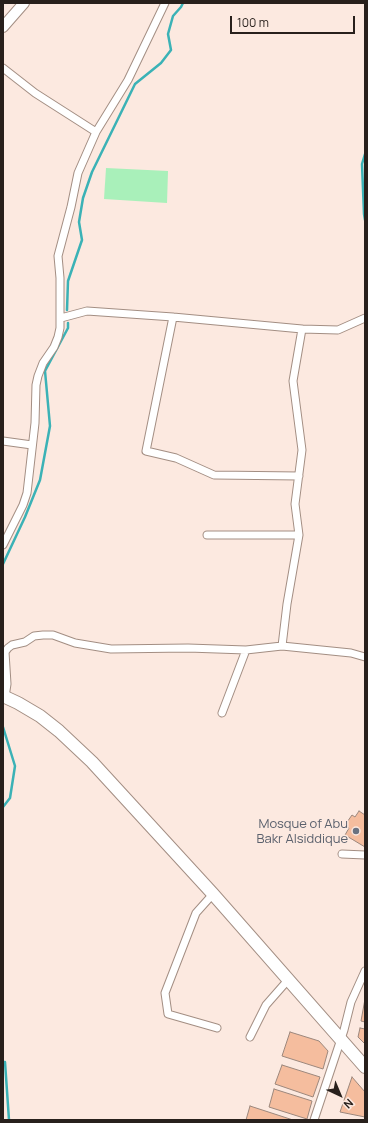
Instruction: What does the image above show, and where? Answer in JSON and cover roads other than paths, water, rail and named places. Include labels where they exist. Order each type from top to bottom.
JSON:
[{"type":"main road","points":[[3,27],[24,3]]},
{"type":"main road","points":[[4,697],[40,716],[92,762],[214,894],[365,1067]]},
{"type":"street","points":[[3,545],[23,505],[27,493],[35,424],[36,385],[43,363],[54,347],[58,337],[61,318],[58,256],[78,173],[96,132],[128,80],[165,3]]},
{"type":"street","points":[[3,68],[35,93],[96,132]]},
{"type":"street","points":[[61,318],[87,311],[302,329],[338,330],[365,318]]},
{"type":"street","points":[[173,317],[146,451],[176,458],[214,475],[298,476]]},
{"type":"street","points":[[282,646],[287,604],[299,535],[295,504],[302,450],[293,381],[302,329]]},
{"type":"street","points":[[3,441],[32,446]]},
{"type":"street","points":[[207,535],[299,535]]},
{"type":"street","points":[[4,697],[6,684],[5,652],[12,645],[25,642],[34,636],[54,635],[75,643],[111,649],[188,648],[246,650],[282,646],[351,653],[365,657]]},
{"type":"street","points":[[222,713],[246,650]]},
{"type":"street","points":[[342,854],[365,855]]},
{"type":"street","points":[[214,894],[196,913],[165,993],[168,1014],[217,1028]]},
{"type":"street","points":[[314,1120],[351,1002],[365,971]]},
{"type":"street","points":[[250,1037],[266,1005],[288,980]]},
{"type":"waterway","points":[[67,310],[68,281],[82,240],[79,222],[83,198],[92,172],[135,84],[161,63],[171,50],[168,34],[173,16],[183,3]]},
{"type":"waterway","points":[[365,154],[362,164],[365,220]]},
{"type":"waterway","points":[[3,564],[40,480],[50,426],[45,371],[68,328],[68,323]]},
{"type":"waterway","points":[[3,727],[15,766],[10,798],[3,807]]},
{"type":"waterway","points":[[3,1062],[5,1062],[9,1120]]},
{"type":"place","name":"Mosque of Abu Bakr Alsiddique","points":[[356,831]]}]
